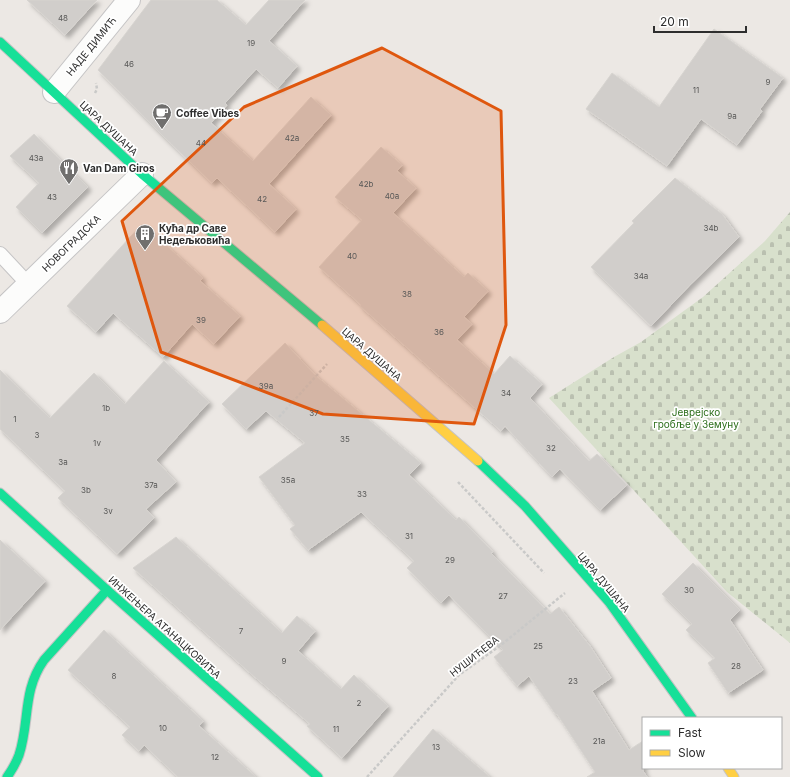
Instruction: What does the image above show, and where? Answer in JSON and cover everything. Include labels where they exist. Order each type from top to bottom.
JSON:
[{"type":"main road","name":"ЦАРА ДУШАНА","points":[[0,42],[142,174],[356,354],[485,467],[525,506],[609,602],[691,717]]},
{"type":"main road","name":"ИНЖЕЊЕРА АТАНАЦКОВИЋА","points":[[0,492],[106,590],[318,777]]},
{"type":"main road","points":[[7,777],[16,765],[18,758],[25,726],[28,701],[36,673],[44,660],[106,590]]},
{"type":"street","name":"НАДЕ ДИМИЋ","points":[[54,92],[129,0]]},
{"type":"street","name":"НОВОГРАДСКА","points":[[0,312],[142,174]]},
{"type":"lane","points":[[0,254],[29,285]]},
{"type":"path","points":[[279,417],[327,364]]},
{"type":"path","name":"НУШИЋЕВА","points":[[367,777],[459,675],[501,645],[586,576]]},
{"type":"highlighted area","points":[[382,48],[501,111],[506,325],[474,424],[323,414],[161,352],[122,221],[244,107]]},
{"type":"green space","name":"Јеврејско гробље у Земуну","points":[[790,212],[790,643],[727,592],[549,398],[614,357],[641,342],[703,297],[765,241]]},
{"type":"building","points":[[27,0],[97,0],[65,35]]},
{"type":"building","points":[[151,0],[217,0],[246,25],[269,0],[305,0],[269,41],[297,66],[278,88],[256,69],[225,103],[227,105],[211,123],[253,161],[311,97],[331,115],[269,184],[296,209],[275,232],[217,178],[212,183],[98,70]]},
{"type":"building","points":[[714,29],[783,78],[760,109],[762,111],[737,145],[701,119],[667,166],[586,109],[612,73],[659,107]]},
{"type":"building","points":[[34,134],[88,187],[42,233],[16,207],[39,183],[10,156]]},
{"type":"building","points":[[381,147],[402,165],[397,171],[416,188],[393,213],[464,277],[468,273],[488,291],[464,317],[472,324],[457,340],[494,374],[510,356],[542,384],[530,398],[589,461],[597,454],[627,485],[600,510],[560,469],[552,477],[505,426],[501,431],[360,306],[361,305],[319,267],[362,220],[335,197]]},
{"type":"building","points":[[675,178],[722,214],[739,237],[651,326],[591,267],[634,223],[632,221]]},
{"type":"building","name":"Кућа др Саве Недељковића","points":[[142,224],[203,278],[200,281],[240,316],[214,344],[192,324],[163,357],[113,313],[96,332],[67,306]]},
{"type":"building","points":[[285,343],[316,376],[421,463],[409,475],[456,520],[459,517],[493,552],[491,553],[550,614],[559,607],[590,646],[611,678],[592,691],[629,750],[642,742],[642,769],[647,777],[587,777],[595,772],[557,714],[556,715],[529,676],[517,686],[494,657],[503,650],[449,595],[441,603],[407,568],[414,561],[361,512],[308,550],[290,529],[295,525],[259,477],[305,443],[266,411],[246,429],[222,404]]},
{"type":"building","points":[[164,361],[209,402],[156,460],[176,482],[146,509],[154,518],[117,554],[58,498],[65,491],[0,429],[0,370],[50,418],[94,373],[125,404]]},
{"type":"building","points":[[176,537],[282,633],[297,616],[315,631],[298,651],[341,689],[354,675],[388,706],[342,758],[307,726],[310,724],[249,672],[133,568]]},
{"type":"building","points":[[0,540],[45,581],[0,630]]},
{"type":"building","points":[[693,563],[740,610],[730,620],[763,670],[728,693],[708,663],[715,658],[686,630],[692,624],[662,594]]},
{"type":"building","points":[[104,630],[203,721],[199,726],[256,777],[178,777],[144,745],[139,751],[122,735],[130,727],[68,670]]},
{"type":"building","points":[[433,729],[490,777],[393,777]]},
{"type":"traffic: fast","points":[[0,42],[142,174],[322,325]]},
{"type":"traffic: fast","points":[[478,461],[525,506],[609,602],[691,717]]},
{"type":"traffic: fast","points":[[0,493],[318,777]]},
{"type":"traffic: fast","points":[[7,777],[19,755],[29,695],[37,672],[44,660],[107,590]]},
{"type":"traffic: slow","points":[[322,325],[478,461]]},
{"type":"traffic: slow","points":[[729,769],[734,777]]},
{"type":"place","name":"Coffee Vibes","points":[[162,130]]},
{"type":"place","name":"Van Dam Giros","points":[[69,185]]},
{"type":"place","name":"Кућа др Саве Недељковића","points":[[145,251]]}]
